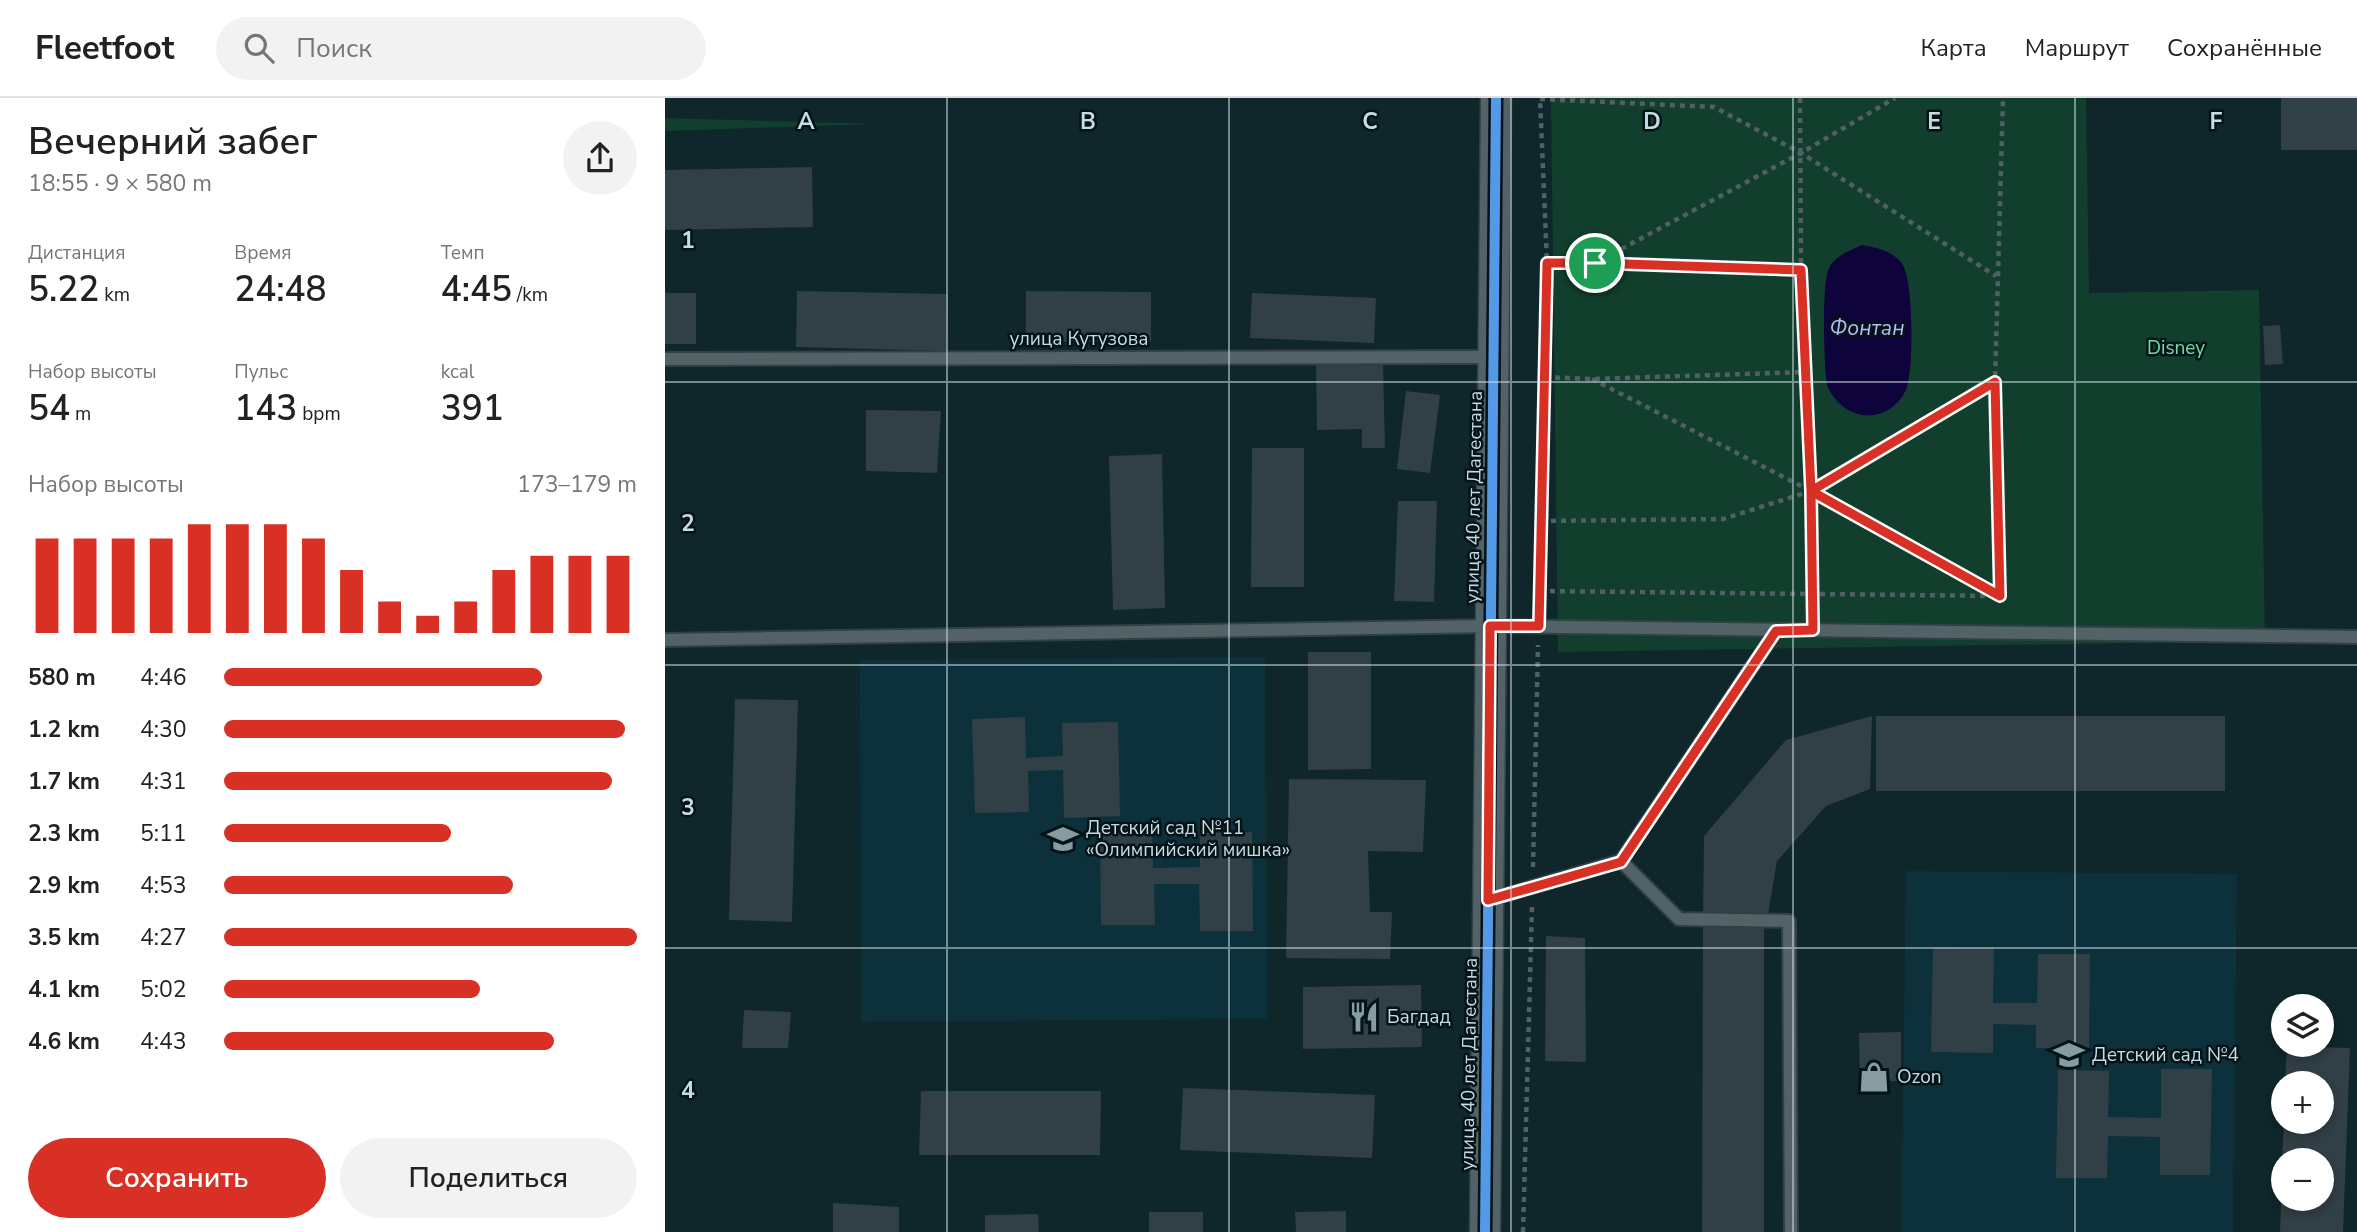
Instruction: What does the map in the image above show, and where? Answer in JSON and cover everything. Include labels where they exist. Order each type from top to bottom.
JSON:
[{"type":"street","name":"улица 40 лет Дагестана","points":[[1485,1232],[1496,98]]},
{"type":"lane","name":"улица Кутузова","points":[[665,359],[1493,357]]},
{"type":"lane","points":[[665,640],[1490,626],[2357,637]]},
{"type":"lane","points":[[1488,900],[1621,862],[1776,631]]},
{"type":"lane","points":[[1621,862],[1679,919],[1789,921],[1791,1232]]},
{"type":"path","points":[[1800,98],[1801,270],[1811,491],[1813,630]]},
{"type":"path","points":[[1595,263],[1801,153],[1895,98]]},
{"type":"path","points":[[2000,596],[1995,382],[2003,98]]},
{"type":"path","points":[[1523,1232],[1547,263],[1540,99],[1714,107],[1801,153],[1997,277]]},
{"type":"path","points":[[1547,263],[1801,270]]},
{"type":"path","points":[[1545,377],[1592,379],[1806,372]]},
{"type":"path","points":[[1592,379],[1811,491],[2000,596]]},
{"type":"path","points":[[1541,521],[1723,519],[1811,491],[1995,382]]},
{"type":"path","points":[[1539,592],[2000,596]]},
{"type":"shaded area","name":"Детский сад №11 «Олимпийский мишка»","points":[[1265,657],[1267,1019],[861,1022],[860,660]]},
{"type":"shaded area","name":"Детский сад №4","points":[[1906,871],[2237,874],[2233,1232],[1901,1232]]},
{"type":"green space","name":"Disney","points":[[1551,98],[2086,98],[2089,293],[2259,290],[2265,641],[1558,652]]},
{"type":"green space","points":[[665,118],[873,124],[665,131]]},
{"type":"water","name":"Фонтан","points":[[1862,245],[1888,252],[1901,262],[1908,285],[1911,325],[1909,380],[1906,390],[1888,410],[1865,415],[1843,407],[1827,385],[1824,343],[1825,288],[1830,266],[1840,256]]},
{"type":"building","points":[[2281,98],[2357,98],[2357,150],[2281,150]]},
{"type":"building","points":[[812,167],[813,227],[665,230],[665,170]]},
{"type":"building","points":[[797,291],[948,294],[947,351],[796,347]]},
{"type":"building","points":[[1026,291],[1151,292],[1151,342],[1026,342]]},
{"type":"building","points":[[665,293],[696,293],[696,344],[665,344]]},
{"type":"building","points":[[1252,293],[1376,298],[1374,343],[1250,338]]},
{"type":"building","points":[[2280,325],[2283,364],[2265,365],[2263,326]]},
{"type":"building","points":[[1383,363],[1385,448],[1362,448],[1362,429],[1317,430],[1316,364]]},
{"type":"building","points":[[1406,391],[1440,395],[1430,473],[1397,469]]},
{"type":"building","points":[[866,410],[941,411],[937,473],[866,471]]},
{"type":"building","points":[[1252,448],[1304,448],[1304,587],[1251,587]]},
{"type":"building","points":[[1162,454],[1165,608],[1113,610],[1109,456]]},
{"type":"building","points":[[1398,501],[1437,501],[1434,602],[1394,601]]},
{"type":"building","points":[[1308,652],[1371,652],[1371,769],[1308,770]]},
{"type":"building","points":[[735,699],[798,700],[792,922],[729,920]]},
{"type":"building","points":[[1872,716],[1870,789],[1826,806],[1777,861],[1768,914],[1703,915],[1704,836],[1786,740]]},
{"type":"building","points":[[1876,716],[2225,716],[2225,791],[1876,791]]},
{"type":"building","points":[[1025,717],[1026,758],[1063,756],[1062,723],[1118,722],[1120,816],[1064,818],[1063,770],[1028,771],[1029,812],[975,813],[972,719]]},
{"type":"building","points":[[1289,779],[1426,780],[1423,852],[1368,851],[1370,912],[1392,912],[1390,959],[1286,958]]},
{"type":"building","points":[[1152,827],[1153,868],[1200,867],[1200,833],[1252,832],[1253,931],[1200,931],[1199,884],[1154,884],[1155,925],[1101,925],[1100,828]]},
{"type":"building","points":[[1703,925],[1764,925],[1764,1232],[1702,1232]]},
{"type":"building","points":[[1546,936],[1585,938],[1586,1062],[1545,1061]]},
{"type":"building","points":[[1933,947],[1994,948],[1993,1003],[2037,1003],[2038,954],[2090,954],[2089,1048],[2036,1048],[2036,1025],[1993,1024],[1993,1053],[1931,1052]]},
{"type":"building","points":[[1421,985],[1422,1047],[1303,1049],[1303,987]]},
{"type":"building","points":[[744,1010],[791,1012],[788,1048],[742,1048]]},
{"type":"building","points":[[1901,1032],[1901,1081],[1860,1082],[1859,1033]]},
{"type":"building","points":[[2334,1047],[2350,1048],[2343,1232],[2280,1232],[2281,1211],[2334,1211],[2334,1148],[2283,1148],[2283,1134],[2334,1134],[2334,1071],[2286,1071],[2286,1057],[2334,1057]]},
{"type":"building","points":[[2161,1069],[2212,1069],[2210,1175],[2160,1175],[2160,1137],[2108,1136],[2107,1178],[2056,1178],[2058,1070],[2109,1071],[2108,1117],[2161,1118]]},
{"type":"building","points":[[1183,1088],[1375,1095],[1372,1158],[1180,1150]]},
{"type":"building","points":[[921,1091],[1101,1091],[1100,1155],[919,1155]]},
{"type":"building","points":[[833,1203],[899,1207],[899,1232],[833,1232]]},
{"type":"building","points":[[1346,1211],[1346,1232],[1296,1232],[1295,1212]]},
{"type":"building","points":[[1149,1212],[1203,1212],[1203,1232],[1149,1232]]},
{"type":"building","points":[[1038,1214],[1039,1232],[985,1232],[985,1215]]},
{"type":"cycle path","points":[[1485,1232],[1496,98]]},
{"type":"place","name":"Детский сад №11 «Олимпийский мишка»","points":[[1063,839]]},
{"type":"place","name":"Багдад","points":[[1364,1017]]},
{"type":"place","name":"Детский сад №4","points":[[2069,1055]]},
{"type":"place","name":"Ozon","points":[[1874,1077]]},
{"type":"route","points":[[1595,263],[1547,263],[1539,626],[1490,626],[1488,900],[1621,862],[1776,631],[1813,630],[1811,491],[1995,382],[2000,596],[1811,491],[1801,270],[1595,263]]}]
